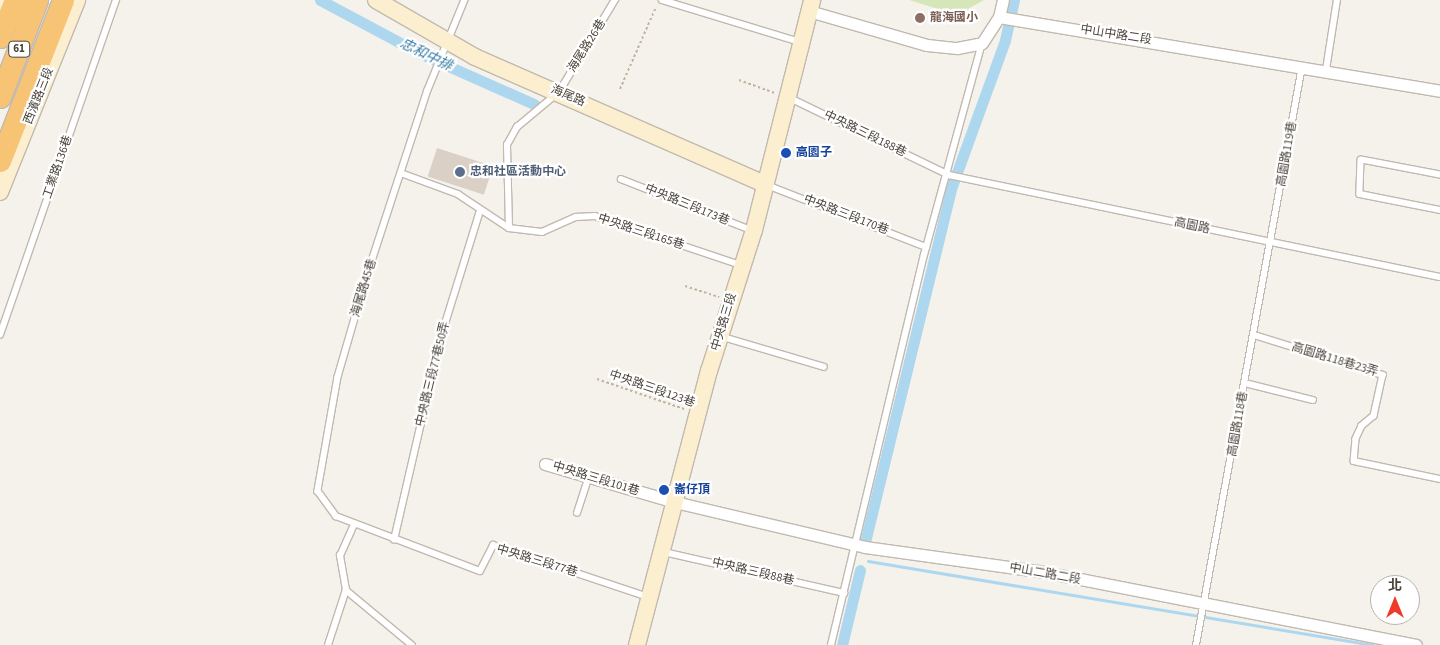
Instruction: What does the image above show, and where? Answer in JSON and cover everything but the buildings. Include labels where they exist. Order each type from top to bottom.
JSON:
[{"type":"highway","points":[[0,37],[14,0]]},
{"type":"highway","points":[[0,161],[63,0]]},
{"type":"highway","name":"61","points":[[0,62],[35,3]]},
{"type":"highway","name":"61","points":[[0,97],[35,3]]},
{"type":"street","points":[[0,8],[3,0]]},
{"type":"street","name":"西濱路三段","points":[[0,192],[77,0]]},
{"type":"street","name":"海尾路","points":[[376,0],[446,49],[558,92],[765,184]]},
{"type":"street","points":[[811,6],[904,41],[957,48],[982,43],[1008,18],[1003,0]]},
{"type":"street","points":[[0,102],[35,3]]},
{"type":"street","name":"中央路三段","points":[[637,645],[731,300],[744,266],[754,230],[786,96],[811,6]]},
{"type":"street","name":"中山中路二段","points":[[1008,18],[1302,65],[1440,91]]},
{"type":"street","name":"中央路三段101巷","points":[[545,464],[675,502]]},
{"type":"street","name":"中山二路二段","points":[[675,502],[856,544],[1038,571],[1416,645]]},
{"type":"lane","name":"工業路136巷","points":[[0,335],[116,0]]},
{"type":"lane","name":"海尾路45巷","points":[[354,524],[336,516],[318,491],[324,445],[338,376],[401,173],[438,67],[465,0]]},
{"type":"lane","name":"海尾路26巷","points":[[509,228],[508,145],[517,126],[558,92],[615,0]]},
{"type":"lane","points":[[661,0],[802,42]]},
{"type":"lane","points":[[1326,70],[1337,0]]},
{"type":"lane","points":[[831,645],[926,247],[980,60],[982,43]]},
{"type":"lane","name":"高園路119巷","points":[[1272,242],[1302,65]]},
{"type":"lane","name":"中央路三段188巷","points":[[786,96],[947,174]]},
{"type":"lane","points":[[1440,175],[1361,160],[1360,194],[1440,210]]},
{"type":"lane","points":[[401,173],[458,194],[480,211],[509,228]]},
{"type":"lane","name":"高園路","points":[[947,174],[1440,277]]},
{"type":"lane","name":"中央路三段173巷","points":[[621,179],[754,230]]},
{"type":"lane","name":"中央路三段170巷","points":[[765,184],[926,247]]},
{"type":"lane","name":"中央路三段77巷50弄","points":[[394,540],[440,340],[480,211]]},
{"type":"lane","name":"中央路三段165巷","points":[[509,228],[542,232],[576,217],[595,216],[744,266]]},
{"type":"lane","name":"高園路118巷","points":[[1196,645],[1272,242]]},
{"type":"lane","name":"高園路118巷23弄","points":[[1254,335],[1383,375],[1374,416],[1362,426],[1356,439],[1354,460],[1440,479]]},
{"type":"lane","points":[[721,336],[824,367]]},
{"type":"lane","points":[[1246,383],[1313,400]]},
{"type":"lane","points":[[576,512],[589,477]]},
{"type":"lane","points":[[328,645],[346,590],[340,556],[354,524]]},
{"type":"lane","name":"中央路三段77巷","points":[[354,524],[480,571],[493,545],[650,597]]},
{"type":"lane","name":"中央路三段88巷","points":[[662,552],[844,592]]},
{"type":"lane","points":[[346,590],[412,645]]},
{"type":"path","points":[[620,89],[661,0]]},
{"type":"path","points":[[740,80],[786,96]]},
{"type":"path","points":[[685,286],[731,300]]},
{"type":"path","name":"中央路三段123巷","points":[[597,380],[701,414]]},
{"type":"green space","points":[[909,0],[984,0],[957,15]]},
{"type":"waterway","name":"忠和中排","points":[[320,0],[421,54],[534,104]]},
{"type":"waterway","points":[[866,538],[952,186],[1005,40],[1014,0]]},
{"type":"waterway","points":[[868,561],[1373,645]]},
{"type":"waterway","points":[[842,645],[860,570]]},
{"type":"place","name":"龍海國小","points":[[920,18]]},
{"type":"place","name":"高園子","points":[[786,153]]},
{"type":"place","name":"忠和社區活動中心","points":[[460,172]]},
{"type":"place","name":"崙仔頂","points":[[664,490]]}]
